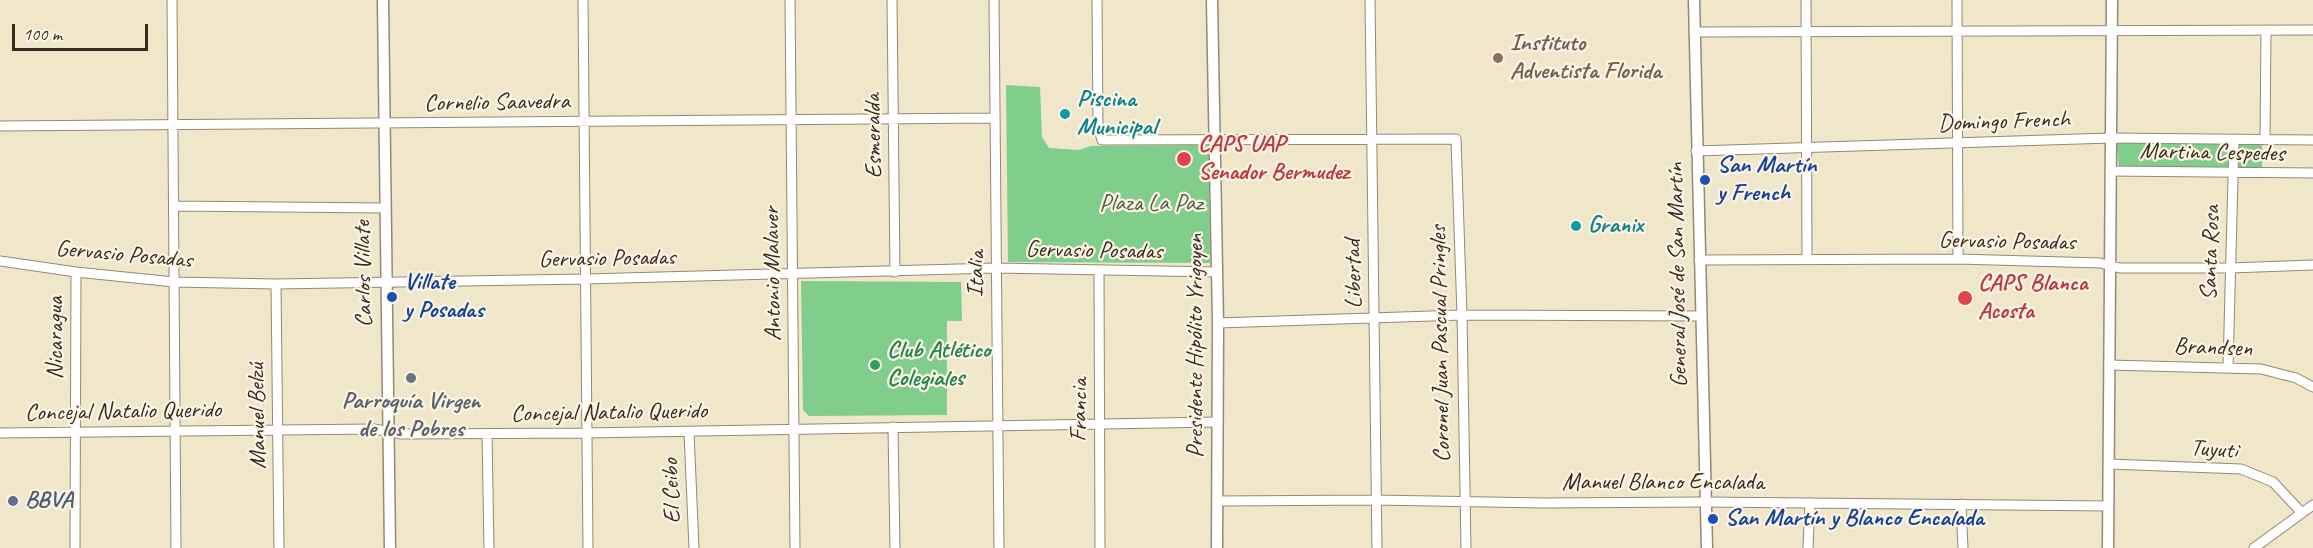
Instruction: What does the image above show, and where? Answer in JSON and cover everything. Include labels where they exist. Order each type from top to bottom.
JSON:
[{"type":"street","points":[[172,0],[176,548]]},
{"type":"street","name":"Carlos Villate","points":[[382,0],[390,548]]},
{"type":"street","points":[[583,0],[588,548]]},
{"type":"street","name":"Antonio Malaver","points":[[790,0],[795,548]]},
{"type":"street","name":"Esmeralda","points":[[892,0],[895,272]]},
{"type":"street","name":"Italia","points":[[994,0],[999,548]]},
{"type":"street","points":[[1097,0],[1098,127],[1102,140],[1371,139]]},
{"type":"street","name":"Presidente Hipólito Yrigoyen","points":[[1212,0],[1218,323],[1217,548]]},
{"type":"street","name":"Libertad","points":[[1370,0],[1377,548]]},
{"type":"street","name":"General José de San Martín","points":[[1694,0],[1707,548]]},
{"type":"street","points":[[1806,0],[1807,259]]},
{"type":"street","points":[[1957,0],[1958,259]]},
{"type":"street","points":[[2109,548],[2112,0]]},
{"type":"street","points":[[2265,140],[2266,30]]},
{"type":"street","points":[[1694,32],[2313,30]]},
{"type":"street","name":"Cornelio Saavedra","points":[[0,126],[995,117]]},
{"type":"street","name":"Domingo French","points":[[1696,151],[2111,138],[2313,140]]},
{"type":"street","name":"Coronel Juan Pascual Pringles","points":[[1371,139],[1456,139],[1466,548]]},
{"type":"street","name":"Santa Rosa","points":[[2228,367],[2234,140]]},
{"type":"street","name":"Martina Cespedes","points":[[2110,171],[2313,173]]},
{"type":"street","points":[[174,206],[384,208]]},
{"type":"street","name":"Gervasio Posadas","points":[[1699,260],[1958,259],[2109,266],[2230,268],[2313,266]]},
{"type":"street","name":"Gervasio Posadas","points":[[0,261],[76,272],[174,282],[276,284],[586,279],[996,268],[1217,272]]},
{"type":"street","points":[[2299,266],[2313,272]]},
{"type":"street","name":"Francia","points":[[1099,271],[1100,548]]},
{"type":"street","name":"Nicaragua","points":[[75,548],[76,272]]},
{"type":"street","name":"Manuel Belzú","points":[[276,284],[279,548]]},
{"type":"street","points":[[1218,323],[1462,315],[1700,316]]},
{"type":"street","name":"Brandsen","points":[[2109,365],[2261,369],[2296,378],[2313,387]]},
{"type":"street","name":"Concejal Natalio Querido","points":[[0,433],[374,429],[388,433],[487,434],[1218,422]]},
{"type":"street","points":[[893,428],[895,548]]},
{"type":"street","name":"El Ceibo","points":[[689,432],[694,548]]},
{"type":"street","points":[[487,434],[489,548]]},
{"type":"street","name":"Tuyuti","points":[[2109,464],[2241,469],[2273,482],[2302,513]]},
{"type":"street","name":"Manuel Blanco Encalada","points":[[1218,501],[1376,500],[2108,506]]},
{"type":"street","points":[[1808,548],[1810,503]]},
{"type":"street","points":[[1961,504],[1963,548]]},
{"type":"street","points":[[2254,548],[2313,506]]},
{"type":"green space","name":"Plaza La Paz","points":[[1006,85],[1040,87],[1042,137],[1049,148],[1079,150],[1091,146],[1209,145],[1210,263],[1008,262]]},
{"type":"green space","points":[[2119,143],[2228,143],[2231,145],[2230,167],[2227,169],[2119,169],[2117,145]]},
{"type":"green space","points":[[2262,143],[2262,170],[2236,168],[2236,145]]},
{"type":"green space","name":"Club Atlético Colegiales","points":[[801,281],[961,282],[962,321],[947,321],[947,415],[809,416],[803,410]]},
{"type":"place","name":"Instituto Adventista Florida","points":[[1498,58]]},
{"type":"place","name":"Piscina Municipal","points":[[1065,114]]},
{"type":"place","name":"CAPS UAP Senador Bermudez","points":[[1184,159]]},
{"type":"place","name":"San Martín y French","points":[[1705,180]]},
{"type":"place","name":"Granix","points":[[1576,226]]},
{"type":"place","name":"Villate y Posadas","points":[[392,297]]},
{"type":"place","name":"CAPS Blanca Acosta","points":[[1965,298]]},
{"type":"place","name":"Club Atlético Colegiales","points":[[875,365]]},
{"type":"place","name":"Parroquía Virgen de los Pobres","points":[[411,378]]},
{"type":"place","name":"BBVA","points":[[13,501]]},
{"type":"place","name":"San Martín y Blanco Encalada","points":[[1713,519]]}]
